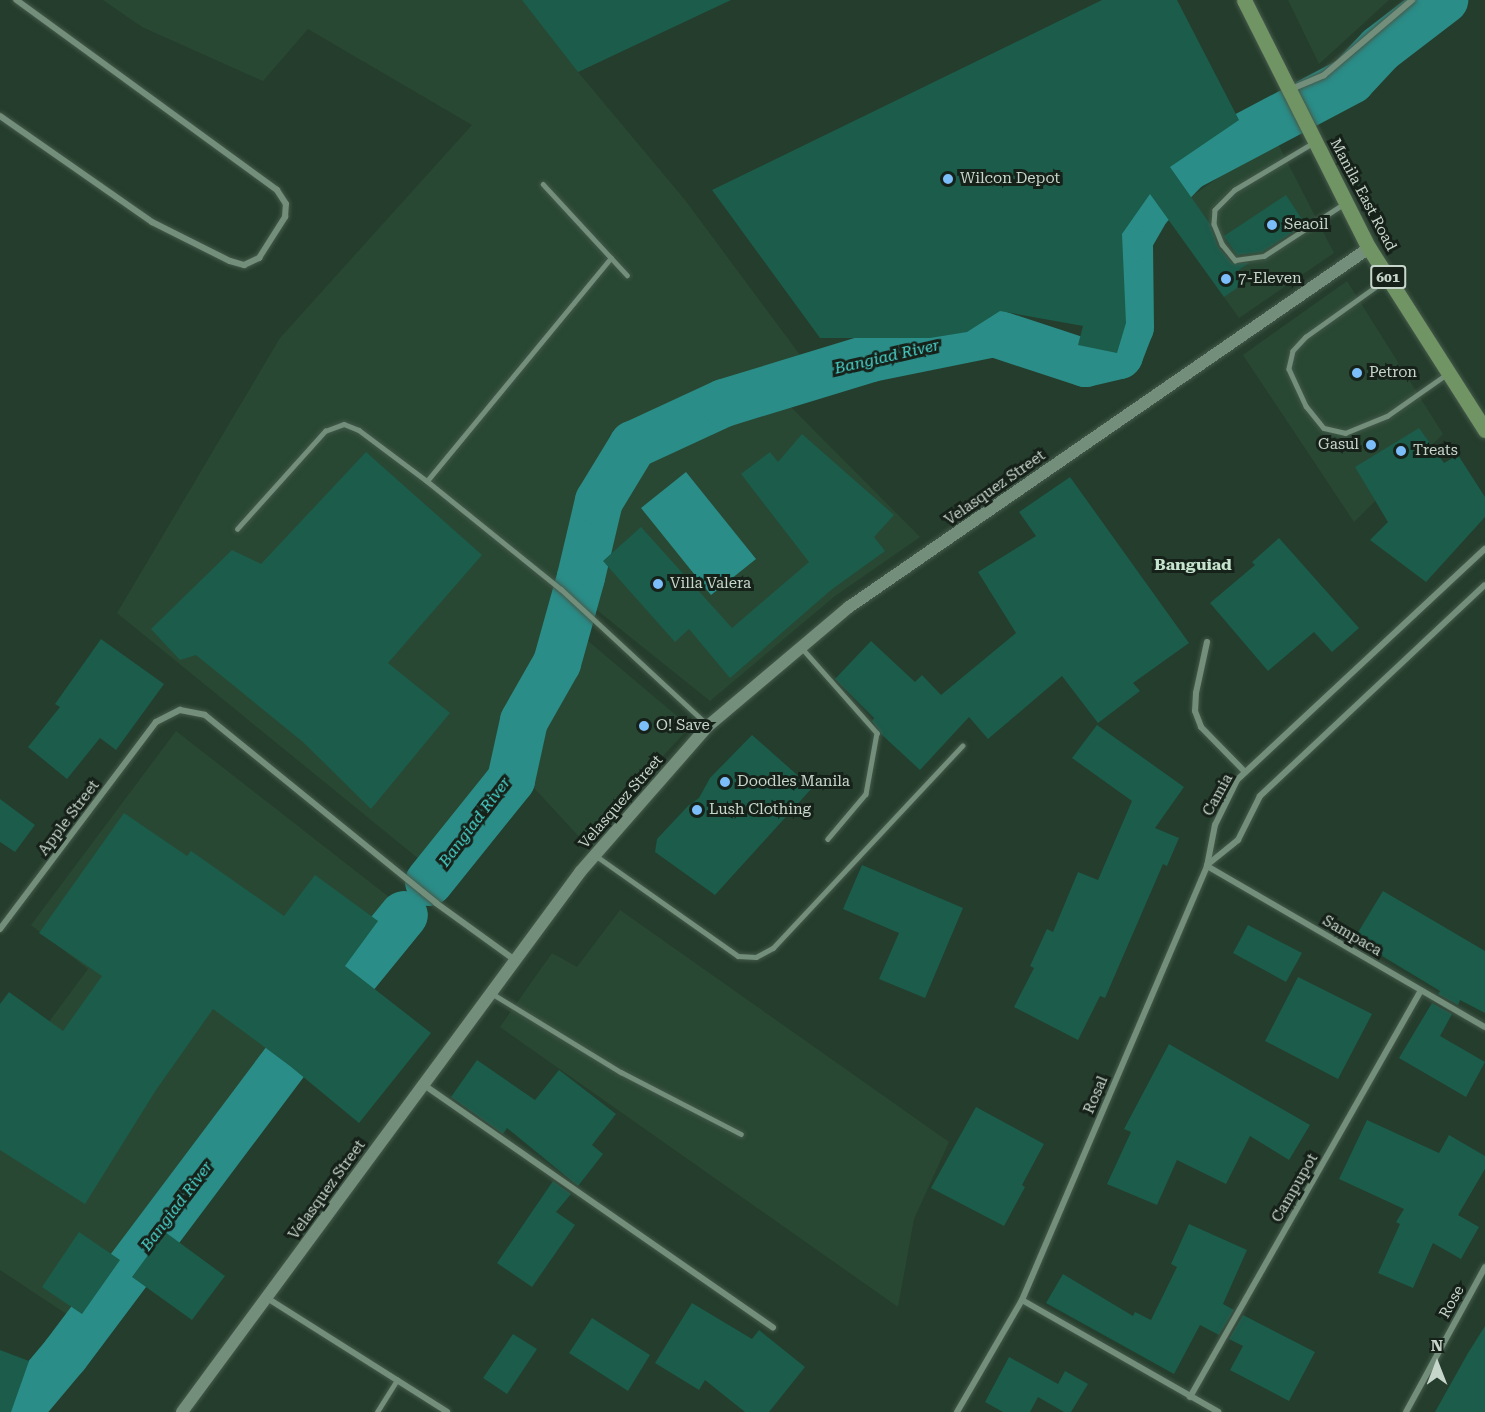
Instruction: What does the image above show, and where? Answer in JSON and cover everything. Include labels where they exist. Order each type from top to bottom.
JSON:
[{"type":"main road","name":"Manila East Road","points":[[1244,0],[1369,248],[1485,430]]},
{"type":"main road","name":"Velasquez Street","points":[[182,1412],[595,855],[708,726],[849,607],[1369,248]]},
{"type":"street","points":[[0,116],[152,222],[230,261],[244,265],[259,258],[285,218],[286,204],[277,190],[16,0]]},
{"type":"street","points":[[1290,93],[1324,75],[1412,0]]},
{"type":"street","name":"Camia","points":[[1207,866],[1215,825],[1237,780],[1485,549]]},
{"type":"street","points":[[1207,866],[1238,840],[1260,796],[1485,585]]},
{"type":"street","points":[[1207,642],[1196,693],[1195,711],[1201,726],[1245,772]]},
{"type":"street","name":"Apple Street","points":[[0,929],[156,722],[180,710],[205,715],[436,903],[516,962]]},
{"type":"street","name":"Sampaca","points":[[1207,866],[1485,1027]]},
{"type":"street","name":"Rosal","points":[[957,1412],[1005,1333],[1022,1300],[1207,866]]},
{"type":"street","name":"Campupot","points":[[1190,1397],[1421,991]]},
{"type":"street","points":[[424,1085],[773,1328]]},
{"type":"street","name":"Rose","points":[[1406,1412],[1485,1267]]},
{"type":"street","points":[[267,1298],[447,1412]]},
{"type":"street","points":[[1022,1300],[1218,1412]]},
{"type":"lane","points":[[1315,143],[1235,190],[1215,210],[1214,224],[1222,244],[1235,260],[1264,256],[1346,202]]},
{"type":"lane","points":[[543,184],[627,275]]},
{"type":"lane","points":[[427,481],[611,258]]},
{"type":"lane","points":[[1388,278],[1306,337],[1293,351],[1289,369],[1306,406],[1324,428],[1346,433],[1387,416],[1449,372]]},
{"type":"lane","points":[[237,529],[325,431],[344,424],[358,429],[427,481],[561,589],[583,612],[708,726]]},
{"type":"lane","points":[[801,647],[877,733],[866,794],[828,839]]},
{"type":"lane","points":[[595,855],[738,956],[756,957],[773,948],[963,746]]},
{"type":"lane","points":[[491,993],[621,1072],[741,1134]]},
{"type":"lane","points":[[377,1412],[397,1380]]},
{"type":"shaded area","points":[[103,0],[730,0],[578,72],[685,200],[800,355],[770,376],[704,398],[636,427],[595,481],[580,546],[544,662],[507,725],[499,772],[425,864],[117,613],[280,338],[472,125],[308,29],[263,81],[142,27]]},
{"type":"shaded area","points":[[1288,0],[1389,0],[1319,64]]},
{"type":"shaded area","points":[[1275,138],[1334,253],[1239,318],[1165,215]]},
{"type":"shaded area","points":[[1347,281],[1443,434],[1354,522],[1243,355]]},
{"type":"shaded area","points":[[777,393],[920,537],[835,596],[710,701],[583,599],[612,491],[643,449],[721,410]]},
{"type":"shaded area","points":[[575,630],[690,727],[584,842],[522,775],[535,719],[564,669]]},
{"type":"shaded area","points":[[176,731],[398,904],[77,1321],[0,1270],[0,1088],[88,969],[31,925]]},
{"type":"shaded area","points":[[620,910],[949,1142],[914,1219],[898,1307],[500,1027],[552,953],[577,967]]},
{"type":"water","points":[[686,472],[756,559],[711,595],[641,508]]},
{"type":"building","points":[[522,0],[731,0],[578,72]]},
{"type":"building","name":"Wilcon Depot","points":[[1102,0],[1177,0],[1239,120],[1170,167],[1210,224],[1218,247],[1232,263],[1249,263],[1234,273],[1243,284],[1224,297],[1150,194],[1122,234],[1126,323],[1117,353],[1078,345],[1083,326],[1000,311],[967,332],[930,338],[820,338],[712,190]]},
{"type":"building","name":"Seaoil","points":[[1286,195],[1305,224],[1262,252],[1237,255],[1224,236]]},
{"type":"building","points":[[1419,428],[1444,463],[1458,455],[1485,497],[1485,517],[1426,582],[1370,540],[1388,522],[1355,467]]},
{"type":"building","points":[[802,434],[894,515],[874,537],[885,551],[831,590],[730,678],[689,629],[675,642],[603,561],[641,527],[732,628],[809,562],[741,474],[770,452],[778,462]]},
{"type":"building","points":[[366,452],[482,555],[388,663],[450,713],[371,809],[303,742],[196,655],[180,660],[151,629],[232,550],[261,564]]},
{"type":"building","points":[[1070,477],[1189,643],[1133,683],[1140,691],[1098,723],[1062,676],[988,739],[969,717],[920,770],[881,734],[872,721],[874,718],[835,679],[871,641],[915,682],[922,675],[941,695],[1016,633],[978,572],[1036,536],[1019,512]]},
{"type":"building","points":[[1279,538],[1359,628],[1332,652],[1314,632],[1268,671],[1210,603],[1255,565],[1252,562]]},
{"type":"building","points":[[101,639],[164,684],[116,750],[100,738],[67,779],[28,747],[60,707],[55,704]]},
{"type":"building","points":[[1097,725],[1184,787],[1155,828],[1179,838],[1167,866],[1163,864],[1105,998],[1100,996],[1078,1040],[1014,1007],[1034,968],[1030,966],[1047,929],[1053,932],[1078,872],[1098,880],[1132,801],[1072,758]]},
{"type":"building","points":[[752,735],[812,788],[715,895],[655,852],[657,839],[688,806],[699,798],[710,778]]},
{"type":"building","points":[[0,799],[35,825],[15,852],[0,842]]},
{"type":"building","points":[[124,813],[187,856],[191,851],[284,916],[315,875],[378,921],[345,966],[431,1033],[359,1123],[290,1066],[213,1009],[156,1090],[85,1204],[0,1150],[0,1004],[9,992],[63,1031],[102,976],[39,933]]},
{"type":"building","points":[[862,865],[963,908],[925,998],[879,979],[899,933],[843,909]]},
{"type":"building","points":[[1383,891],[1485,951],[1485,1013],[1460,1000],[1458,1005],[1438,994],[1440,991],[1354,939]]},
{"type":"building","points":[[1248,925],[1302,953],[1286,982],[1233,953]]},
{"type":"building","points":[[1298,977],[1372,1014],[1338,1079],[1265,1041]]},
{"type":"building","points":[[1432,1003],[1452,1014],[1440,1036],[1485,1062],[1466,1097],[1399,1058]]},
{"type":"building","points":[[1169,1044],[1310,1125],[1289,1160],[1250,1136],[1226,1184],[1177,1160],[1157,1205],[1107,1184],[1131,1132],[1124,1129]]},
{"type":"building","points":[[477,1060],[535,1100],[559,1070],[616,1114],[592,1145],[603,1154],[578,1186],[507,1128],[503,1134],[451,1097]]},
{"type":"building","points":[[976,1107],[1044,1144],[1004,1226],[931,1188]]},
{"type":"building","points":[[1367,1120],[1439,1153],[1449,1135],[1485,1156],[1485,1169],[1458,1215],[1479,1227],[1461,1259],[1433,1243],[1413,1288],[1378,1273],[1400,1224],[1396,1222],[1404,1209],[1339,1179]]},
{"type":"building","points":[[553,1181],[571,1194],[556,1212],[575,1225],[532,1287],[497,1263]]},
{"type":"building","points":[[1189,1224],[1247,1250],[1223,1304],[1234,1310],[1219,1335],[1200,1325],[1174,1374],[1046,1303],[1063,1274],[1133,1316],[1135,1312],[1151,1320],[1177,1267],[1171,1264]]},
{"type":"building","points":[[79,1232],[120,1260],[82,1314],[42,1287]]},
{"type":"building","points":[[165,1232],[225,1276],[192,1320],[132,1277]]},
{"type":"building","points":[[692,1303],[752,1339],[759,1330],[805,1367],[769,1412],[745,1412],[705,1380],[699,1390],[655,1363]]},
{"type":"building","points":[[1243,1315],[1315,1352],[1289,1401],[1230,1370],[1243,1346],[1229,1339]]},
{"type":"building","points":[[592,1318],[650,1355],[628,1391],[569,1353]]},
{"type":"building","points":[[1485,1326],[1485,1412],[1435,1412],[1468,1353]]},
{"type":"building","points":[[513,1334],[537,1349],[507,1394],[483,1378]]},
{"type":"building","points":[[0,1350],[29,1361],[11,1412],[0,1412]]},
{"type":"building","points":[[1009,1357],[1058,1384],[1065,1371],[1088,1384],[1071,1412],[1064,1412],[1038,1397],[1030,1412],[1003,1412],[985,1402]]},
{"type":"waterway","name":"Bangiad River","points":[[429,882],[511,780],[524,721],[557,663],[599,501],[633,445],[724,403],[871,358],[994,333],[1085,363],[1119,355],[1130,327],[1129,239],[1147,208],[1187,167],[1351,80],[1380,49],[1444,0]]},
{"type":"waterway","name":"Bangiad River","points":[[17,1412],[65,1355],[297,1046],[404,915]]},
{"type":"place","name":"Wilcon Depot","points":[[948,179]]},
{"type":"place","name":"Seaoil","points":[[1272,225]]},
{"type":"place","name":"7-Eleven","points":[[1226,279]]},
{"type":"place","name":"Petron","points":[[1357,373]]},
{"type":"place","name":"Gasul","points":[[1371,445]]},
{"type":"place","name":"Treats","points":[[1401,451]]},
{"type":"place","name":"Villa Valera","points":[[658,584]]},
{"type":"place","name":"O! Save","points":[[644,726]]},
{"type":"place","name":"Doodles Manila","points":[[725,782]]},
{"type":"place","name":"Lush Clothing","points":[[697,810]]},
{"type":"district","name":"Banguiad","points":[[1193,565]]}]
